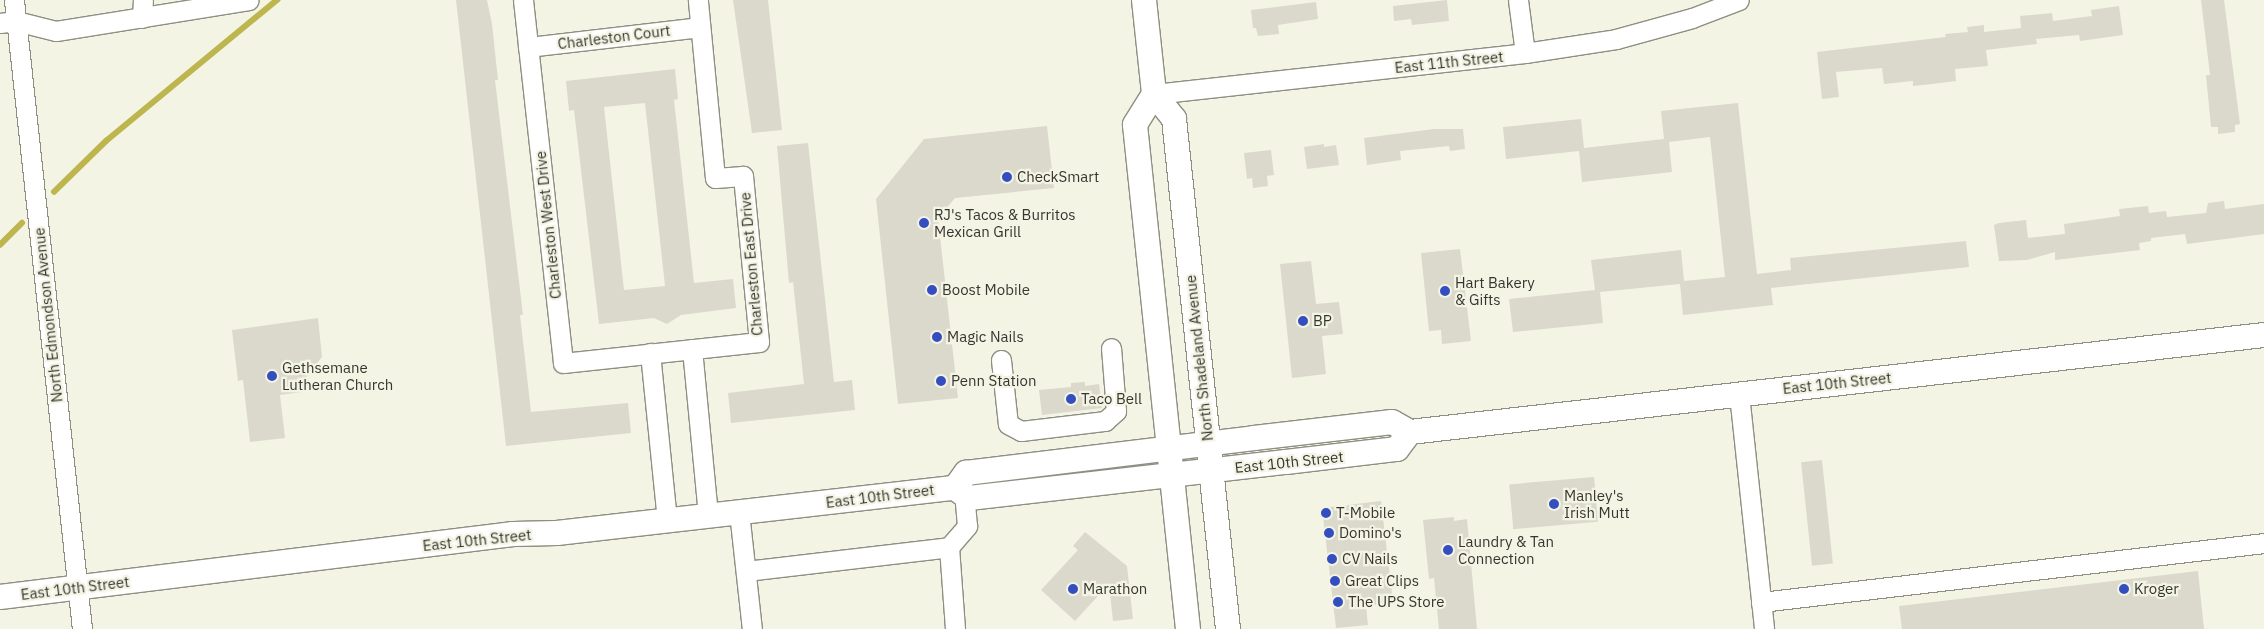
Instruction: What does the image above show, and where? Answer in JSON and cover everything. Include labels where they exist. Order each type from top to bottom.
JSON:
[{"type":"main road","points":[[1144,0],[1154,94],[1135,125],[1188,629]]},
{"type":"main road","name":"North Shadeland Avenue","points":[[1154,94],[1174,118],[1228,629]]},
{"type":"main road","name":"East 10th Street","points":[[959,491],[966,473],[1208,443],[1392,422],[1410,432],[2264,335]]},
{"type":"main road","name":"East 10th Street","points":[[0,597],[513,534],[557,533],[739,512],[959,491],[969,498],[1397,449],[1410,432]]},
{"type":"street","name":"North Edmondson Avenue","points":[[14,0],[8,22],[82,629]]},
{"type":"street","points":[[8,22],[56,31],[142,9],[249,0]]},
{"type":"street","name":"Charleston West Drive","points":[[523,0],[563,363],[692,349]]},
{"type":"street","name":"Charleston East Drive","points":[[692,349],[759,342],[743,176],[716,178],[698,0]]},
{"type":"street","points":[[1518,0],[1524,53]]},
{"type":"street","name":"East 11th Street","points":[[1154,94],[1524,53],[1616,39],[1692,18],[1738,0]]},
{"type":"street","name":"Charleston Court","points":[[528,47],[700,27]]},
{"type":"street","points":[[1000,360],[1008,424],[1021,432],[1105,421],[1116,411],[1110,348]]},
{"type":"street","points":[[692,349],[708,516]]},
{"type":"street","points":[[650,353],[667,521]]},
{"type":"street","points":[[1739,394],[1764,629]]},
{"type":"street","points":[[746,570],[949,547],[967,526],[959,491]]},
{"type":"street","points":[[739,512],[752,629]]},
{"type":"street","points":[[1761,602],[2264,543]]},
{"type":"street","points":[[949,547],[955,629]]},
{"type":"building","points":[[456,0],[487,0],[492,24],[498,80],[495,80],[523,315],[520,315],[531,412],[628,403],[631,433],[506,446]]},
{"type":"building","points":[[733,0],[768,0],[782,130],[752,133]]},
{"type":"building","points":[[1447,0],[1449,21],[1412,25],[1411,19],[1394,21],[1393,6]]},
{"type":"building","points":[[2201,0],[2224,0],[2240,124],[2235,125],[2235,132],[2218,134],[2218,127],[2211,127],[2206,75],[2210,75]]},
{"type":"building","points":[[1316,2],[1318,19],[1278,25],[1279,34],[1258,36],[1256,28],[1253,28],[1251,10]]},
{"type":"building","points":[[2119,6],[2123,35],[2080,41],[2079,35],[2036,39],[2037,44],[1986,50],[1988,66],[1955,69],[1956,81],[1913,86],[1913,81],[1884,84],[1882,68],[1836,72],[1839,97],[1822,99],[1817,52],[1946,37],[1945,34],[1968,32],[1967,27],[1984,25],[1984,32],[2021,28],[2020,16],[2052,13],[2053,21],[2092,16],[2091,10]]},
{"type":"building","points":[[675,69],[678,99],[674,100],[694,283],[733,279],[736,308],[681,315],[667,324],[654,318],[599,324],[574,110],[569,111],[566,81]],"holes":[[[645,103],[665,286],[624,290],[604,107]]]},
{"type":"building","points":[[1738,103],[1757,274],[1791,270],[1790,258],[1966,241],[1969,267],[1771,288],[1773,305],[1683,315],[1680,284],[1600,292],[1603,323],[1513,332],[1509,299],[1595,290],[1591,260],[1681,250],[1684,281],[1725,277],[1710,137],[1669,142],[1672,172],[1582,182],[1579,151],[1506,159],[1503,127],[1581,119],[1584,148],[1664,139],[1661,111]]},
{"type":"building","points":[[1047,126],[1054,188],[955,198],[938,218],[958,398],[898,404],[876,199],[924,139]]},
{"type":"building","points":[[1434,129],[1463,129],[1465,149],[1450,151],[1449,146],[1400,151],[1401,160],[1367,165],[1364,138]]},
{"type":"building","points":[[808,143],[834,382],[852,380],[855,410],[731,423],[728,393],[804,384],[793,282],[789,283],[777,146]]},
{"type":"building","points":[[1324,144],[1324,147],[1336,145],[1339,165],[1307,169],[1304,147]]},
{"type":"building","points":[[1271,150],[1274,175],[1267,176],[1268,186],[1253,188],[1252,178],[1247,179],[1244,153]]},
{"type":"building","points":[[2224,201],[2225,209],[2264,204],[2264,234],[2187,244],[2185,234],[2151,238],[2151,241],[2139,243],[2140,250],[2055,260],[2055,252],[2027,260],[1999,261],[1994,225],[1999,223],[2026,220],[2028,238],[2065,234],[2064,224],[2120,216],[2119,209],[2148,206],[2149,213],[2166,211],[2167,217],[2206,213],[2208,203]]},
{"type":"building","name":"Hart Bakery & Gifts","points":[[1460,249],[1471,341],[1442,344],[1441,330],[1429,331],[1421,253]]},
{"type":"building","points":[[1311,261],[1316,304],[1339,302],[1343,334],[1322,336],[1326,374],[1292,378],[1280,264]]},
{"type":"building","name":"Gethsemane Lutheran Church","points":[[318,318],[322,357],[307,376],[309,391],[280,395],[285,438],[250,442],[243,380],[238,381],[232,330]]},
{"type":"building","name":"Taco Bell","points":[[1085,382],[1085,386],[1099,384],[1102,408],[1042,415],[1039,390],[1071,387],[1071,383]]},
{"type":"building","points":[[1822,460],[1833,563],[1812,566],[1801,462]]},
{"type":"building","name":"Manley's Irish Mutt","points":[[1594,477],[1598,522],[1513,529],[1509,484]]},
{"type":"building","points":[[1381,501],[1392,593],[1384,604],[1366,606],[1368,625],[1336,628],[1322,508]]},
{"type":"building","name":"Laundry & Tan Connection","points":[[1454,517],[1454,521],[1467,519],[1477,629],[1439,629],[1434,578],[1429,579],[1423,520]]},
{"type":"building","points":[[1085,532],[1127,566],[1133,619],[1113,621],[1109,584],[1075,621],[1041,590],[1078,550],[1073,546]]},
{"type":"building","name":"Kroger","points":[[2198,571],[2204,629],[1902,629],[1899,606]]},
{"type":"waterway","points":[[54,192],[106,141],[277,0]]},
{"type":"waterway","points":[[0,245],[22,223]]},
{"type":"place","name":"CheckSmart","points":[[1007,177]]},
{"type":"place","name":"RJ's Tacos & Burritos Mexican Grill","points":[[924,223]]},
{"type":"place","name":"Boost Mobile","points":[[932,290]]},
{"type":"place","name":"Hart Bakery & Gifts","points":[[1445,291]]},
{"type":"place","name":"BP","points":[[1303,321]]},
{"type":"place","name":"Magic Nails","points":[[937,337]]},
{"type":"place","name":"Gethsemane Lutheran Church","points":[[272,376]]},
{"type":"place","name":"Penn Station","points":[[941,381]]},
{"type":"place","name":"Taco Bell","points":[[1071,399]]},
{"type":"place","name":"Manley's Irish Mutt","points":[[1554,504]]},
{"type":"place","name":"T-Mobile","points":[[1326,513]]},
{"type":"place","name":"Domino's","points":[[1329,533]]},
{"type":"place","name":"Laundry & Tan Connection","points":[[1448,550]]},
{"type":"place","name":"CV Nails","points":[[1332,559]]},
{"type":"place","name":"Great Clips","points":[[1335,581]]},
{"type":"place","name":"Marathon","points":[[1073,589]]},
{"type":"place","name":"Kroger","points":[[2124,589]]},
{"type":"place","name":"The UPS Store","points":[[1338,602]]}]
